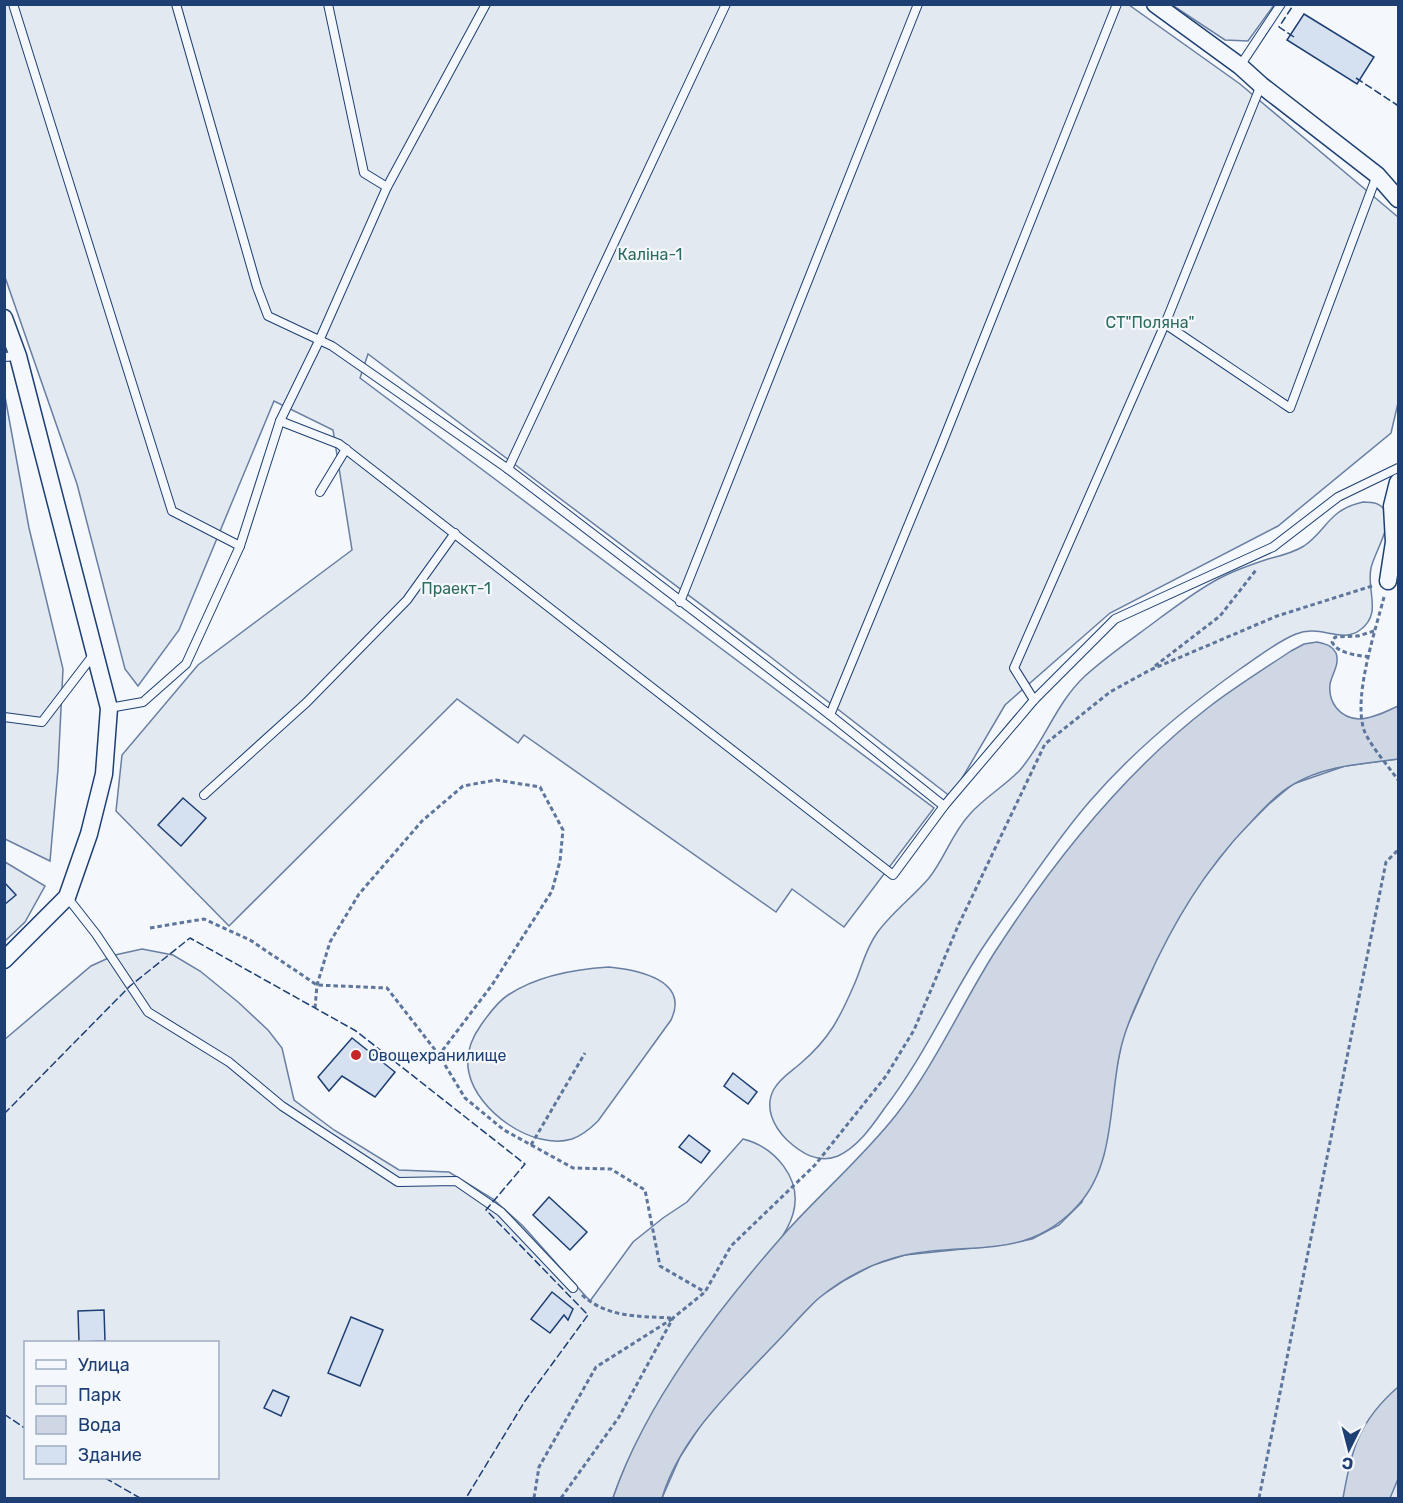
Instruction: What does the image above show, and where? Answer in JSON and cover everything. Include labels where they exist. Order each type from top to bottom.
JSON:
[{"type":"street","points":[[1155,4],[1240,66],[1377,175],[1398,199]]},
{"type":"street","points":[[4,318],[11,356],[109,708],[104,774],[89,834],[66,897],[4,960]]},
{"type":"street","points":[[1388,581],[1394,542],[1392,506],[1398,482]]},
{"type":"lane","points":[[13,4],[172,511],[240,546]]},
{"type":"lane","points":[[176,4],[257,286],[268,316],[332,346],[508,469],[830,715],[944,806]]},
{"type":"lane","points":[[328,4],[364,173],[387,187]]},
{"type":"lane","points":[[109,708],[143,702],[186,664],[240,546],[280,421],[319,341],[387,187],[486,4]]},
{"type":"lane","points":[[508,469],[726,4]]},
{"type":"lane","points":[[680,602],[918,4]]},
{"type":"lane","points":[[830,715],[941,446],[1117,4]]},
{"type":"lane","points":[[1240,66],[1281,4]]},
{"type":"lane","points":[[1034,700],[1014,668],[1165,324],[1261,85]]},
{"type":"lane","points":[[1165,324],[1290,408],[1377,175]]},
{"type":"lane","points":[[280,421],[339,444],[346,449],[893,875],[944,806],[1034,700],[1115,620],[1273,547],[1338,497],[1398,468]]},
{"type":"lane","points":[[320,492],[346,449]]},
{"type":"lane","points":[[204,795],[307,702],[407,600],[455,533]]},
{"type":"lane","points":[[4,717],[42,722],[94,654]]},
{"type":"lane","points":[[66,897],[96,934],[148,1012],[228,1062],[282,1106],[398,1182],[456,1181],[501,1212],[573,1287]]},
{"type":"path","points":[[1150,670],[1220,616],[1273,547]]},
{"type":"path","points":[[1388,581],[1369,657],[1361,704],[1365,732],[1398,780]]},
{"type":"path","points":[[534,1498],[539,1467],[596,1367],[673,1318],[705,1292],[731,1246],[815,1165],[886,1076],[914,1030],[958,926],[1045,744],[1110,692],[1150,670],[1277,616],[1388,581]]},
{"type":"path","points":[[1369,657],[1340,650],[1332,642],[1335,637],[1358,636],[1375,630]]},
{"type":"path","points":[[315,1008],[316,985],[330,942],[359,894],[422,821],[463,786],[496,780],[540,787],[563,830],[560,861],[552,891],[492,985],[439,1055]]},
{"type":"path","points":[[1259,1498],[1386,862],[1398,850]]},
{"type":"path","points":[[150,928],[204,919],[250,940],[316,985],[387,988],[439,1055],[465,1098],[504,1130],[573,1168],[611,1169],[645,1190],[660,1266],[705,1292]]},
{"type":"path","points":[[531,1145],[585,1053]]},
{"type":"path","points":[[573,1287],[594,1306],[627,1316],[673,1318]]},
{"type":"path","points":[[561,1498],[619,1417],[673,1318]]},
{"type":"green space","points":[[4,5],[1129,5],[1240,84],[1398,217],[1398,403],[1391,433],[1278,526],[1110,613],[1005,705],[951,797],[768,655],[368,354],[360,378],[934,808],[844,927],[792,889],[776,912],[524,735],[518,743],[457,699],[229,926],[116,811],[122,755],[198,665],[352,550],[333,430],[274,401],[179,630],[138,686],[125,669],[77,484],[5,277]]},
{"type":"green space","points":[[1172,5],[1274,5],[1248,41],[1225,40]]},
{"type":"green space","points":[[4,391],[29,528],[63,669],[50,861],[5,839]]},
{"type":"green space","points":[[1363,502],[1380,505],[1385,510],[1387,520],[1371,568],[1372,609],[1367,623],[1353,634],[1338,635],[1314,631],[1289,637],[1220,684],[1161,730],[1107,782],[1052,849],[983,948],[910,1072],[864,1136],[845,1152],[824,1159],[804,1153],[787,1140],[771,1116],[770,1103],[774,1089],[814,1050],[833,1027],[877,933],[929,878],[958,829],[970,814],[1020,770],[1029,759],[1058,710],[1075,687],[1112,653],[1199,590],[1235,571],[1304,546],[1335,515],[1351,505]]},
{"type":"green space","points":[[1398,759],[1398,1498],[662,1498],[680,1457],[700,1426],[724,1397],[818,1298],[873,1265],[905,1255],[1002,1245],[1032,1239],[1059,1225],[1082,1202],[1111,1108],[1123,1036],[1165,940],[1197,887],[1236,837],[1293,784],[1345,766]]},
{"type":"green space","points":[[5,862],[45,886],[25,922],[5,941]]},
{"type":"green space","points":[[142,949],[173,955],[200,971],[268,1030],[282,1048],[294,1100],[334,1130],[399,1170],[449,1172],[493,1199],[523,1226],[590,1301],[633,1242],[687,1202],[743,1139],[766,1149],[776,1157],[784,1166],[794,1189],[795,1201],[789,1225],[776,1246],[735,1296],[666,1392],[623,1470],[613,1498],[5,1498],[4,1040],[91,966],[115,955]]},
{"type":"green space","points":[[609,967],[634,971],[667,986],[673,995],[675,1006],[671,1020],[598,1121],[583,1134],[572,1139],[557,1141],[541,1139],[509,1125],[483,1101],[469,1073],[468,1054],[477,1030],[500,1001],[519,988],[544,978]]},
{"type":"water","points":[[1317,642],[1325,644],[1336,653],[1337,661],[1330,691],[1333,703],[1346,716],[1364,719],[1398,706],[1398,759],[1332,769],[1294,784],[1261,811],[1234,840],[1205,878],[1167,939],[1131,1017],[1120,1052],[1105,1152],[1091,1188],[1079,1204],[1060,1222],[1040,1234],[1019,1242],[905,1255],[870,1266],[838,1284],[807,1310],[708,1417],[681,1456],[662,1498],[613,1498],[627,1462],[645,1426],[687,1357],[735,1292],[786,1232],[896,1115],[923,1077],[993,955],[1039,887],[1090,822],[1147,761],[1209,707],[1291,651],[1304,644]]},
{"type":"water","points":[[1398,1387],[1398,1479],[1390,1498],[1343,1498],[1359,1437],[1374,1412]]},
{"type":"building","points":[[1304,14],[1374,57],[1357,84],[1287,40]]},
{"type":"building","points":[[183,798],[206,818],[181,846],[158,825]]},
{"type":"building","points":[[4,882],[16,895],[4,905]]},
{"type":"building","name":"Овощехранилище","points":[[352,1038],[395,1072],[375,1097],[342,1076],[329,1091],[318,1077]]},
{"type":"building","points":[[733,1073],[757,1092],[748,1104],[724,1086]]},
{"type":"building","points":[[689,1135],[710,1151],[701,1163],[679,1147]]},
{"type":"building","points":[[549,1197],[587,1232],[570,1250],[533,1215]]},
{"type":"building","points":[[552,1292],[573,1309],[568,1320],[564,1315],[550,1333],[531,1319]]},
{"type":"building","points":[[104,1310],[105,1341],[79,1341],[78,1311]]},
{"type":"building","points":[[351,1317],[383,1330],[360,1386],[328,1373]]},
{"type":"building","points":[[273,1390],[289,1397],[281,1416],[264,1408]]},
{"type":"fence","points":[[1294,4],[1279,27],[1294,37]]},
{"type":"fence","points":[[1356,78],[1397,105],[1398,103]]},
{"type":"fence","points":[[4,1114],[130,986],[190,938],[356,1031],[525,1164],[486,1210],[588,1315],[525,1401],[466,1498]]},
{"type":"fence","points":[[4,1414],[24,1428]]},
{"type":"fence","points":[[107,1479],[140,1498]]},
{"type":"place","name":"Овощехранилище","points":[[356,1055]]},
{"type":"park label","name":"Каліна-1","points":[[650,254]]},
{"type":"park label","name":"СТ\"Поляна\"","points":[[1150,322]]},
{"type":"park label","name":"Праект-1","points":[[456,588]]}]
